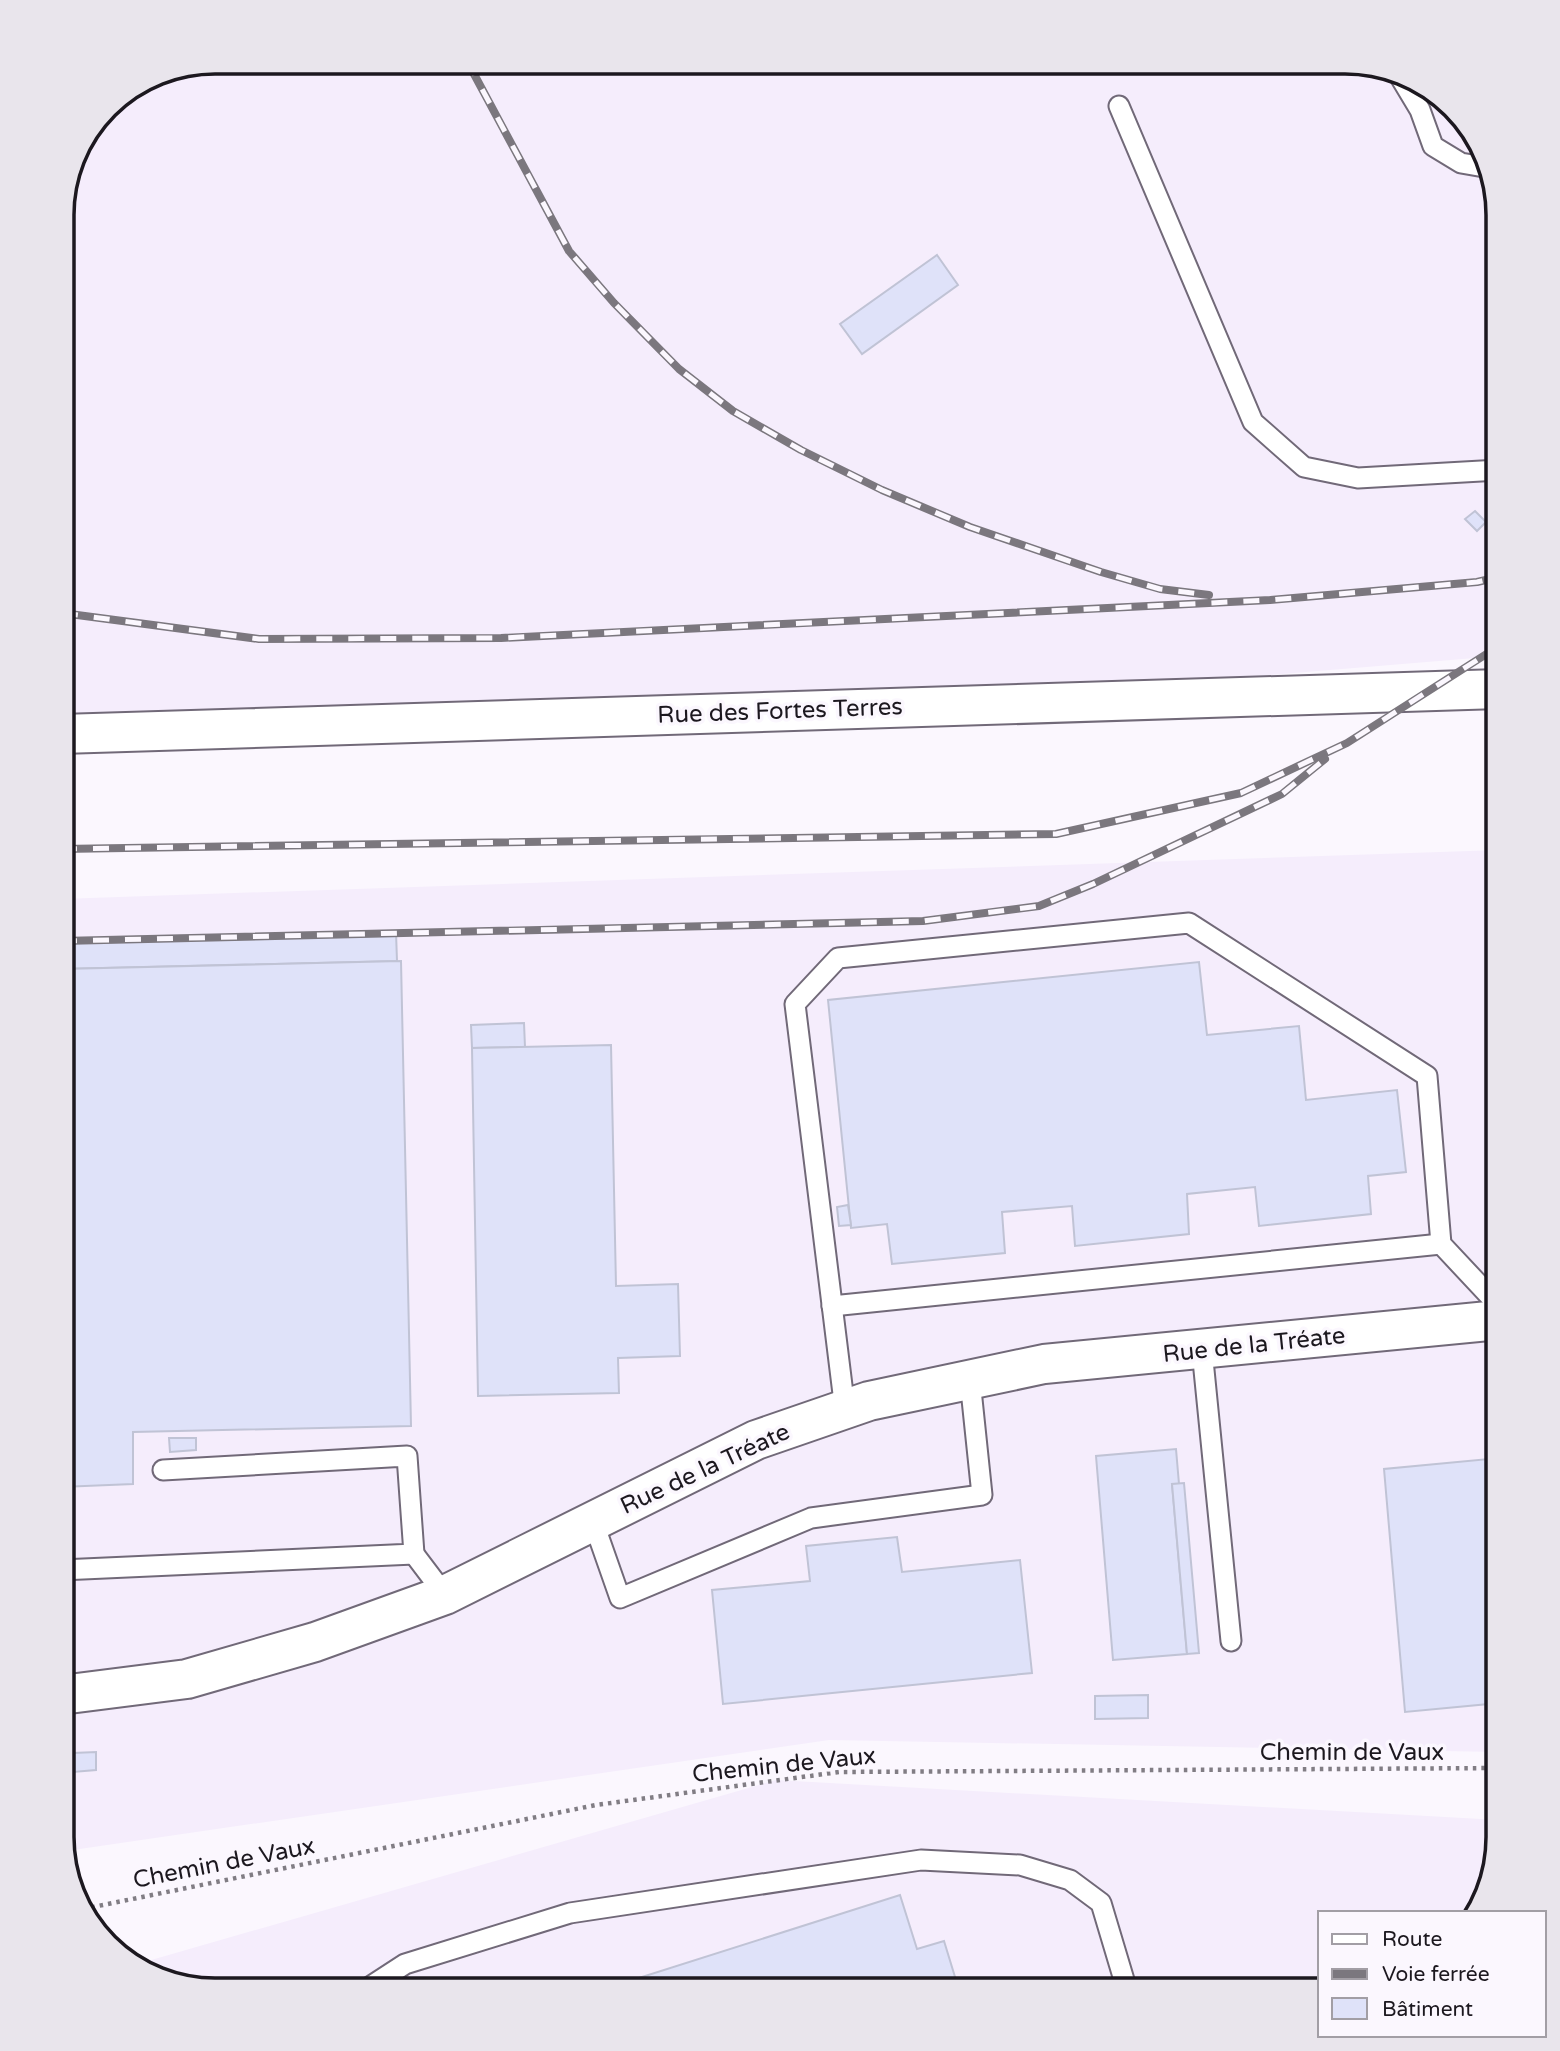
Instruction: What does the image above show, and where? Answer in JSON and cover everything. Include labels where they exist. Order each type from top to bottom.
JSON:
[{"type":"street","name":"Rue des Fortes Terres","points":[[74,734],[1486,689]]},
{"type":"street","name":"Rue de la Tréate","points":[[73,1693],[187,1679],[315,1642],[444,1595],[756,1440],[869,1401],[1044,1364],[1486,1321]]},
{"type":"lane","points":[[1406,87],[1420,110],[1433,146],[1461,163],[1478,166]]},
{"type":"lane","points":[[1119,106],[1253,422],[1304,467],[1358,478],[1486,471]]},
{"type":"lane","points":[[845,1410],[795,1004],[838,958],[1189,923],[1427,1076],[1441,1244],[1486,1293]]},
{"type":"lane","points":[[832,1306],[1441,1244]]},
{"type":"lane","points":[[1202,1350],[1231,1641]]},
{"type":"lane","points":[[593,1521],[620,1598],[811,1518],[982,1494],[970,1380]]},
{"type":"lane","points":[[163,1470],[407,1456],[414,1554],[444,1595]]},
{"type":"lane","points":[[73,1569],[414,1554]]},
{"type":"lane","points":[[383,1978],[405,1964],[569,1913],[920,1860],[1020,1865],[1070,1880],[1101,1903],[1123,1978]]},
{"type":"path","name":"Chemin de Vaux","points":[[92,1907],[596,1805],[839,1772],[1486,1768]]},
{"type":"shaded area","points":[[206,74],[1354,74],[1391,81],[1416,92],[1431,103],[1463,136],[1476,161],[1485,196],[1486,657],[980,699],[74,723],[74,206],[78,178],[92,144],[122,109],[144,92],[169,81]]},
{"type":"shaded area","points":[[1486,850],[1486,1752],[829,1740],[74,1850],[74,899]]},
{"type":"shaded area","points":[[776,1780],[1486,1819],[1482,1873],[1465,1911],[1318,1911],[1318,1978],[215,1978],[178,1973],[148,1961]]},
{"type":"building","points":[[937,255],[958,285],[862,354],[840,324]]},
{"type":"building","points":[[1475,511],[1486,522],[1477,531],[1465,519]]},
{"type":"building","points":[[396,932],[397,961],[74,969],[74,939]]},
{"type":"building","points":[[401,961],[411,1426],[133,1432],[133,1484],[73,1486],[74,969]]},
{"type":"building","points":[[1199,962],[1207,1035],[1299,1026],[1306,1100],[1397,1090],[1406,1172],[1368,1176],[1371,1214],[1259,1226],[1255,1187],[1187,1194],[1189,1234],[1075,1246],[1072,1206],[1002,1212],[1005,1253],[892,1264],[887,1224],[851,1228],[828,1000]]},
{"type":"building","points":[[524,1023],[525,1047],[472,1048],[471,1025]]},
{"type":"building","points":[[611,1045],[616,1286],[678,1284],[680,1356],[618,1358],[619,1393],[478,1396],[472,1048]]},
{"type":"building","points":[[848,1205],[851,1225],[839,1226],[837,1207]]},
{"type":"building","points":[[169,1438],[196,1438],[196,1450],[170,1452]]},
{"type":"building","points":[[1176,1449],[1179,1484],[1172,1484],[1187,1654],[1113,1660],[1096,1456]]},
{"type":"building","points":[[1486,1459],[1486,1704],[1405,1712],[1384,1469]]},
{"type":"building","points":[[1184,1483],[1199,1653],[1187,1654],[1172,1484]]},
{"type":"building","points":[[897,1537],[902,1572],[1020,1560],[1032,1673],[723,1704],[712,1590],[810,1581],[806,1546]]},
{"type":"building","points":[[1148,1695],[1148,1718],[1095,1719],[1095,1696]]},
{"type":"building","points":[[96,1752],[96,1770],[73,1772],[73,1753]]},
{"type":"building","points":[[900,1895],[917,1949],[944,1941],[955,1978],[639,1978]]},
{"type":"railway","points":[[474,74],[569,251],[614,303],[679,369],[733,411],[801,450],[882,490],[970,527],[1101,572],[1160,589],[1209,595]]},
{"type":"railway","points":[[74,615],[259,639],[501,638],[1270,600],[1486,580]]},
{"type":"railway","points":[[74,849],[1056,834],[1241,793],[1347,743],[1486,654]]},
{"type":"railway","points":[[74,941],[923,921],[1039,906],[1093,884],[1282,794],[1325,759]]}]
